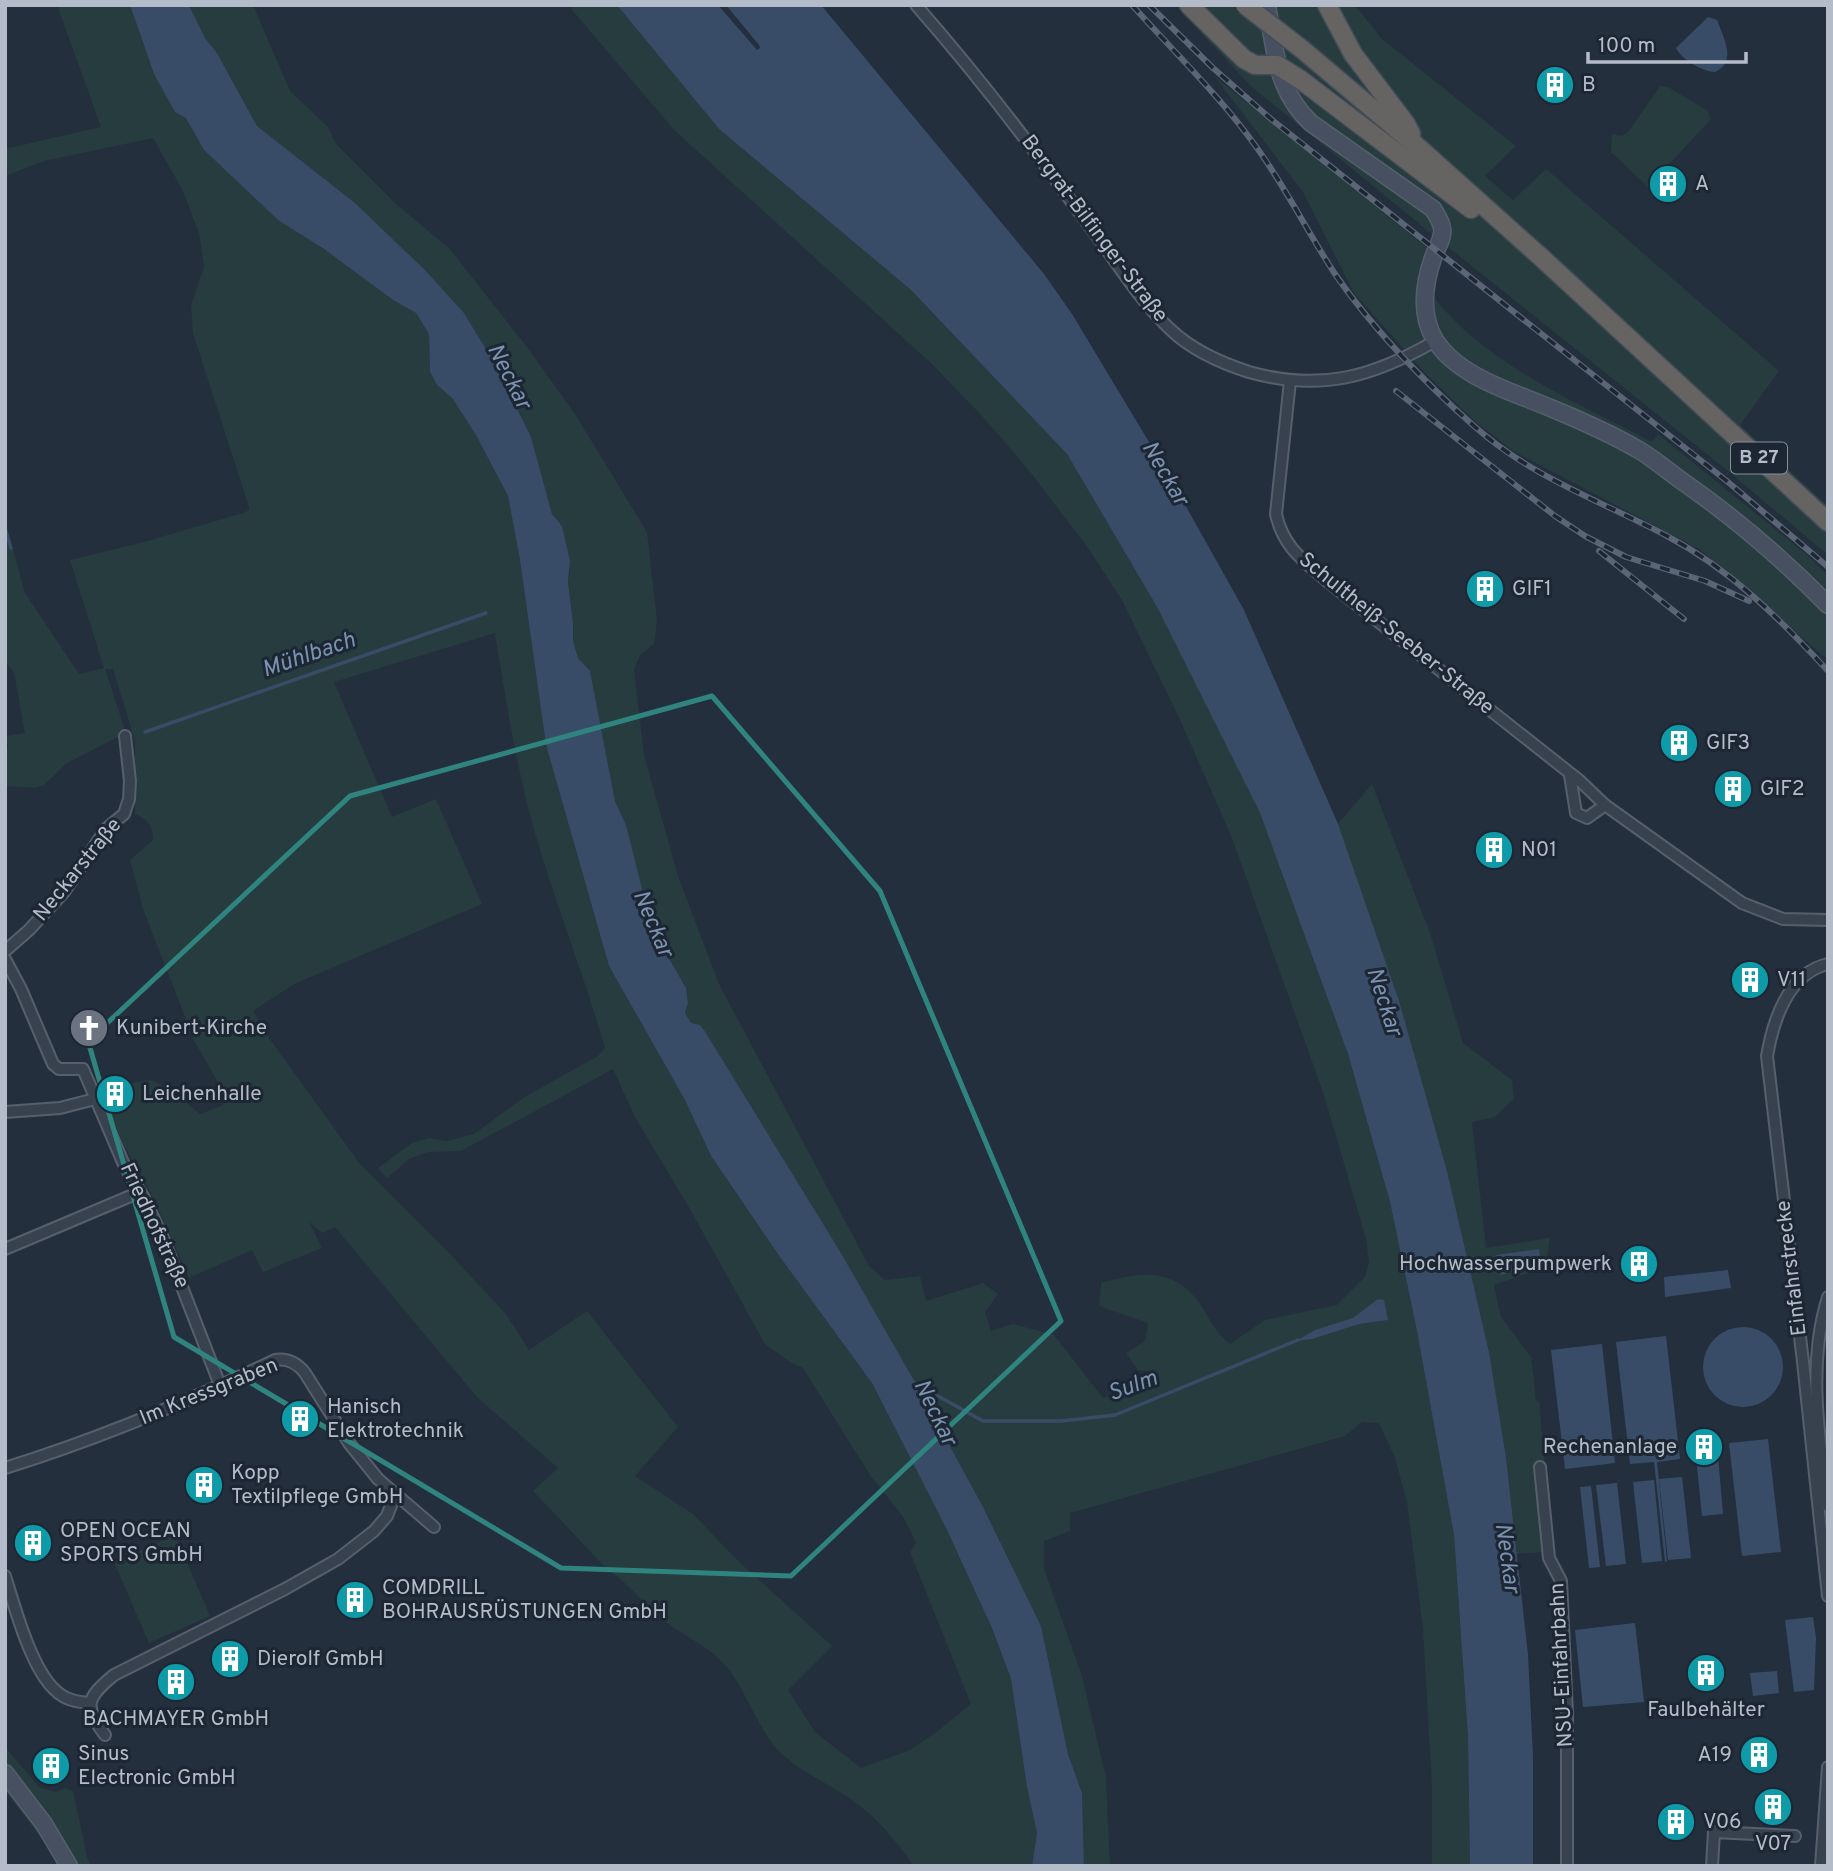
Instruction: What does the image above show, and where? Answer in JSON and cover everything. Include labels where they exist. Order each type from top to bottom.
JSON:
[{"type":"highway","points":[[1189,5],[1244,59],[1255,65],[1277,65],[1301,80],[1496,230],[1543,259]]},
{"type":"highway","name":"B 27","points":[[1245,5],[1419,148],[1828,522]]},
{"type":"highway","points":[[1327,5],[1353,54],[1406,124],[1419,148]]},
{"type":"main road","points":[[1268,5],[1277,65],[1288,96],[1298,111],[1433,209],[1438,217],[1443,229],[1424,294],[1425,314],[1436,341],[1458,365],[1498,386],[1596,427],[1641,452],[1729,515],[1785,561],[1828,605]]},
{"type":"main road","points":[[5,1773],[60,1846],[69,1866]]},
{"type":"street","name":"Bergrat-Bilfinger-Straße","points":[[916,5],[1027,141],[1136,291],[1172,331],[1224,364],[1290,381],[1321,381],[1367,373],[1436,341]]},
{"type":"street","name":"Schultheiß-Seeber-Straße","points":[[1290,381],[1276,514],[1280,531],[1290,547],[1327,581],[1605,805],[1742,904],[1783,919],[1828,920]]},
{"type":"street","name":"Neckarstraße","points":[[5,951],[29,930],[64,892],[106,828],[124,814],[129,799],[130,780],[125,736]]},
{"type":"street","points":[[1570,775],[1576,813],[1587,818],[1605,805]]},
{"type":"street","name":"Friedhofstraße","points":[[5,960],[53,1064],[59,1069],[83,1069],[125,1167],[168,1249],[220,1385]]},
{"type":"street","name":"Einfahrstrecke","points":[[1828,964],[1821,965],[1797,982],[1779,1008],[1770,1033],[1767,1056],[1828,1596]]},
{"type":"street","points":[[5,1112],[60,1108],[95,1099]]},
{"type":"street","points":[[5,1249],[140,1192]]},
{"type":"street","name":"Einfahrstrecke","points":[[1828,1297],[1816,1352],[1828,1506]]},
{"type":"street","name":"Im Kressgraben","points":[[5,1468],[133,1423],[275,1360],[291,1361],[299,1366],[349,1443],[378,1479],[434,1527]]},
{"type":"street","name":"NSU-Einfahrbahn","points":[[1540,1467],[1549,1558],[1561,1581],[1567,1714],[1567,1866]]},
{"type":"street","points":[[106,1735],[90,1714],[90,1703],[100,1687],[114,1675],[285,1589],[338,1559],[374,1531],[387,1516],[396,1495]]},
{"type":"street","points":[[5,1576],[28,1645],[43,1673],[55,1690],[73,1702],[90,1703]]},
{"type":"street","points":[[1821,1866],[1828,1767]]},
{"type":"street","points":[[1712,1866],[1714,1832],[1795,1836]]},
{"type":"highlighted area","points":[[712,696],[880,891],[1061,1321],[791,1576],[561,1568],[174,1337],[88,1041],[350,796]]},
{"type":"green space","points":[[57,5],[130,5],[154,74],[186,117],[204,150],[278,220],[416,313],[429,334],[430,372],[437,385],[453,399],[477,437],[508,496],[520,560],[546,745],[609,966],[685,1100],[711,1156],[780,1257],[872,1383],[946,1528],[992,1628],[1011,1679],[1027,1787],[1037,1833],[1032,1866],[914,1866],[870,1814],[781,1753],[773,1745],[727,1667],[712,1653],[656,1614],[608,1570],[533,1491],[558,1468],[477,1397],[335,1227],[322,1233],[309,1222],[322,1248],[263,1272],[252,1250],[189,1278],[151,1193],[124,1145],[100,1092],[104,1087],[151,1080],[173,1091],[200,1114],[221,1106],[228,1100],[195,1042],[143,909],[130,860],[153,840],[153,835],[144,818],[135,814],[135,741],[113,669],[105,669],[126,733],[67,763],[45,784],[36,788],[5,786],[5,749],[8,748],[6,736],[25,733],[14,673],[5,661],[5,520],[25,593],[79,674],[104,668],[70,560],[144,542],[249,510],[193,333],[191,305],[204,267],[199,233],[182,189],[153,138],[44,161],[5,176],[5,149],[101,127]],"holes":[[[495,633],[528,808],[605,1048],[598,1056],[523,1098],[474,1134],[447,1141],[429,1138],[412,1143],[378,1168],[387,1178],[409,1159],[428,1152],[461,1151],[613,1069],[636,1119],[765,1344],[803,1368],[870,1475],[904,1518],[916,1543],[910,1552],[971,1704],[910,1750],[861,1768],[815,1732],[788,1690],[832,1646],[736,1559],[693,1514],[635,1476],[678,1427],[587,1311],[529,1350],[506,1314],[360,1164],[264,1031],[253,1011],[294,984],[482,904],[436,799],[392,817],[334,682]]]},
{"type":"green space","points":[[189,5],[253,5],[290,91],[328,127],[336,144],[397,205],[449,248],[530,351],[575,414],[647,532],[657,621],[654,644],[640,655],[634,670],[644,755],[678,876],[719,984],[869,1266],[885,1280],[920,1276],[926,1301],[983,1283],[998,1294],[985,1312],[991,1331],[1013,1324],[1054,1335],[1103,1398],[1149,1382],[1154,1372],[1138,1370],[1126,1353],[1145,1341],[1148,1323],[1099,1306],[1101,1283],[1138,1275],[1161,1276],[1172,1280],[1193,1295],[1218,1332],[1230,1344],[1265,1320],[1337,1305],[1365,1277],[1369,1263],[1366,1239],[1324,1095],[1232,838],[1182,724],[1122,600],[1086,545],[1027,468],[931,363],[674,130],[568,5],[617,5],[719,129],[911,290],[1067,454],[1157,607],[1260,813],[1348,1054],[1390,1202],[1417,1331],[1454,1535],[1468,1737],[1470,1866],[1432,1866],[1432,1786],[1423,1629],[1407,1502],[1395,1458],[1379,1423],[1362,1422],[1345,1436],[1070,1513],[1070,1531],[1044,1541],[1044,1569],[1082,1676],[1106,1778],[1110,1866],[1084,1866],[1082,1793],[1068,1754],[1041,1626],[983,1507],[915,1382],[841,1253],[706,1033],[691,1023],[685,1013],[688,1003],[686,988],[647,920],[639,912],[626,825],[615,801],[590,671],[578,658],[573,641],[568,582],[570,572],[562,526],[552,514],[531,437],[497,367],[464,313],[426,271],[355,203],[257,126],[217,53],[205,38]]},
{"type":"green space","points":[[1175,5],[1355,5],[1381,38],[1516,146],[1485,176],[1513,200],[1546,169],[1779,371],[1740,425],[1828,506],[1828,555],[1722,466],[1251,86]]},
{"type":"green space","points":[[1215,77],[1436,255],[1432,295],[1478,342],[1533,379],[1593,412],[1652,442],[1658,434],[1807,555],[1828,575],[1828,660],[1701,550],[1515,452],[1477,423],[1426,374],[1354,293],[1303,192]]},
{"type":"green space","points":[[1660,86],[1668,87],[1708,111],[1711,119],[1648,187],[1611,152],[1612,134],[1622,136],[1629,131]]},
{"type":"green space","points":[[1372,784],[1430,933],[1463,1043],[1512,1080],[1514,1099],[1495,1117],[1472,1122],[1486,1248],[1550,1238],[1545,1267],[1494,1285],[1501,1317],[1531,1357],[1536,1400],[1539,1402],[1553,1551],[1517,1554],[1506,1457],[1489,1352],[1447,1171],[1338,824]]},
{"type":"green space","points":[[175,1535],[210,1616],[149,1643],[114,1562]]},
{"type":"green space","points":[[5,1747],[39,1787],[56,1792],[65,1788],[73,1791],[91,1866],[59,1866],[52,1852],[5,1791]]},
{"type":"water","points":[[130,5],[189,5],[205,38],[217,53],[257,126],[355,203],[426,271],[464,313],[497,367],[531,437],[552,514],[562,526],[570,561],[568,582],[573,641],[578,658],[590,671],[615,801],[626,825],[642,889],[636,901],[639,912],[647,920],[686,988],[688,1003],[685,1013],[691,1023],[700,1025],[706,1033],[841,1253],[915,1382],[983,1507],[1041,1626],[1068,1754],[1082,1793],[1084,1866],[1032,1866],[1037,1833],[1027,1787],[1011,1679],[992,1628],[946,1528],[872,1383],[780,1257],[711,1156],[685,1100],[609,966],[546,745],[520,560],[508,496],[477,437],[453,399],[437,385],[430,372],[429,334],[416,313],[278,220],[204,150],[186,118],[175,112],[154,74]]},
{"type":"water","name":"Neckar","points":[[617,5],[718,5],[757,50],[759,45],[726,5],[821,5],[1044,274],[1072,314],[1161,462],[1244,610],[1338,824],[1399,1001],[1447,1171],[1489,1352],[1506,1457],[1528,1655],[1533,1757],[1533,1866],[1470,1866],[1468,1737],[1454,1535],[1417,1331],[1390,1202],[1348,1054],[1260,813],[1157,607],[1067,454],[911,290],[719,129]]},
{"type":"water","points":[[1708,17],[1717,20],[1727,49],[1726,62],[1715,72],[1693,64],[1676,48]]},
{"type":"water","points":[[1539,1249],[1541,1263],[1501,1275],[1496,1255]]},
{"type":"water","points":[[1728,1270],[1731,1288],[1665,1297],[1664,1277]]},
{"type":"water","points":[[1378,1299],[1384,1300],[1388,1320],[1359,1324],[1312,1339],[1296,1341],[1315,1330],[1353,1318]]},
{"type":"water","points":[[1743,1327],[1758,1330],[1771,1339],[1780,1352],[1783,1367],[1780,1382],[1771,1395],[1758,1404],[1743,1407],[1728,1404],[1715,1395],[1706,1382],[1703,1367],[1706,1352],[1715,1339],[1728,1330]]},
{"type":"water","points":[[1666,1336],[1680,1459],[1657,1462],[1665,1562],[1654,1462],[1630,1464],[1616,1342]]},
{"type":"water","points":[[1602,1344],[1615,1463],[1565,1469],[1551,1350]]},
{"type":"water","points":[[1768,1439],[1781,1552],[1742,1556],[1729,1443]]},
{"type":"water","points":[[1718,1456],[1723,1514],[1702,1516],[1696,1457]]},
{"type":"water","points":[[1682,1477],[1691,1558],[1668,1560],[1659,1479]]},
{"type":"water","points":[[1654,1480],[1662,1561],[1642,1563],[1633,1482]]},
{"type":"water","points":[[1617,1483],[1626,1564],[1606,1566],[1596,1485]]},
{"type":"water","points":[[1591,1486],[1600,1567],[1589,1568],[1580,1487]]},
{"type":"water","points":[[1813,1617],[1816,1638],[1814,1690],[1794,1692],[1785,1620]]},
{"type":"water","points":[[1635,1623],[1644,1702],[1583,1707],[1575,1630]]},
{"type":"water","points":[[1777,1671],[1779,1693],[1753,1696],[1750,1673]]},
{"type":"waterway","points":[[5,529],[11,548]]},
{"type":"waterway","name":"Mühlbach","points":[[145,732],[486,613]]},
{"type":"waterway","name":"Sulm","points":[[911,1381],[983,1421],[1061,1421],[1115,1415],[1298,1340]]},
{"type":"railway","points":[[1132,5],[1243,129],[1268,163],[1335,274],[1382,334],[1437,392],[1474,426],[1519,460],[1667,536],[1712,564],[1773,614],[1828,671]]},
{"type":"railway","points":[[1149,5],[1213,68],[1271,119],[1728,482],[1828,567]]},
{"type":"railway","points":[[1396,391],[1555,516],[1585,536],[1626,557],[1705,581],[1749,601]]},
{"type":"railway","points":[[1599,551],[1684,619]]},
{"type":"place","name":"B","points":[[1555,85]]},
{"type":"place","name":"A","points":[[1668,184]]},
{"type":"place","name":"GIF1","points":[[1485,589]]},
{"type":"place","name":"GIF3","points":[[1679,743]]},
{"type":"place","name":"GIF2","points":[[1733,789]]},
{"type":"place","name":"N01","points":[[1494,850]]},
{"type":"place","name":"V11","points":[[1750,980]]},
{"type":"place","name":"Kunibert-Kirche","points":[[89,1028]]},
{"type":"place","name":"Leichenhalle","points":[[115,1094]]},
{"type":"place","name":"Hochwasserpumpwerk","points":[[1639,1264]]},
{"type":"place","name":"Hanisch Elektrotechnik","points":[[300,1419]]},
{"type":"place","name":"Rechenanlage","points":[[1704,1447]]},
{"type":"place","name":"Kopp Textilpflege GmbH","points":[[204,1485]]},
{"type":"place","name":"OPEN OCEAN SPORTS GmbH","points":[[33,1543]]},
{"type":"place","name":"COMDRILL BOHRAUSRÜSTUNGEN GmbH","points":[[355,1600]]},
{"type":"place","name":"Dierolf GmbH","points":[[230,1659]]},
{"type":"place","name":"Faulbehälter","points":[[1706,1673]]},
{"type":"place","name":"BACHMAYER GmbH","points":[[176,1682]]},
{"type":"place","name":"A19","points":[[1759,1755]]},
{"type":"place","name":"Sinus Electronic GmbH","points":[[51,1766]]},
{"type":"place","name":"V07","points":[[1773,1807]]},
{"type":"place","name":"V06","points":[[1676,1822]]}]
